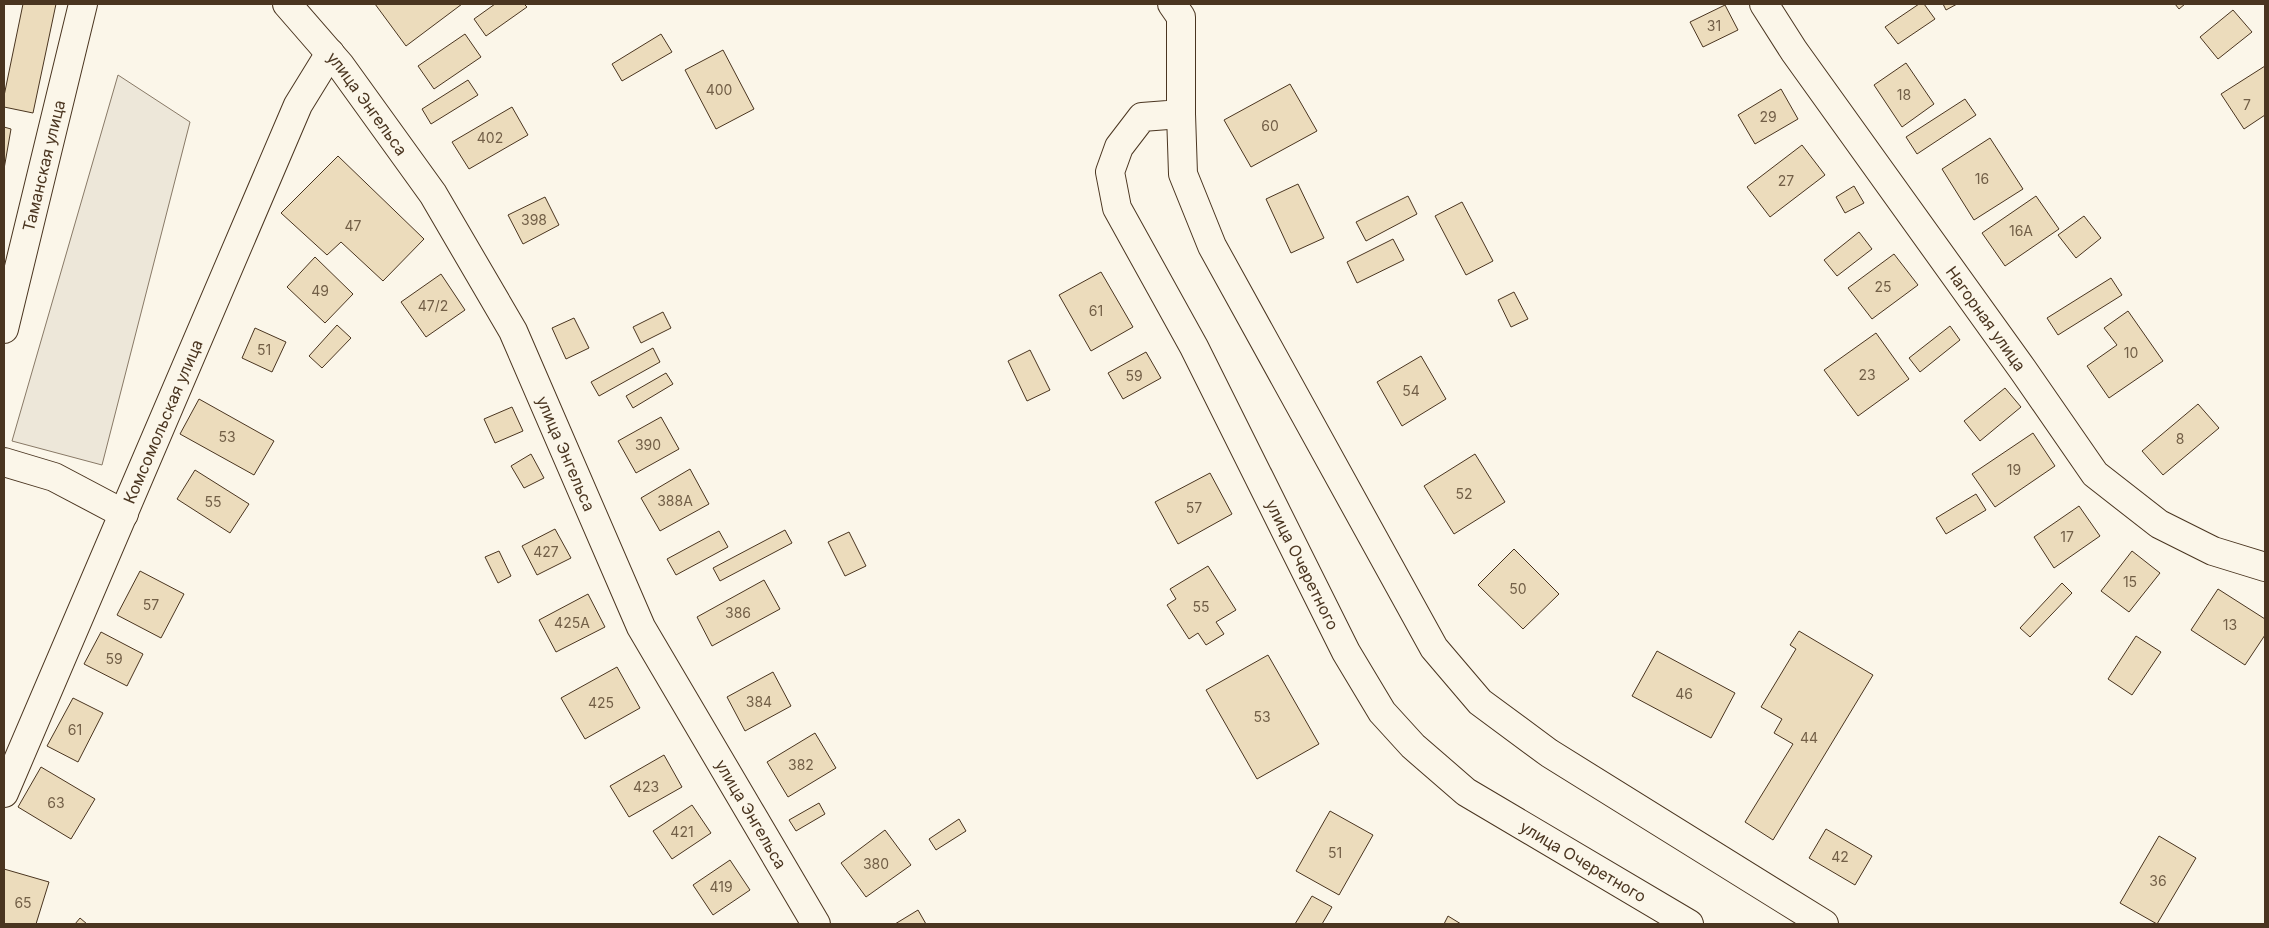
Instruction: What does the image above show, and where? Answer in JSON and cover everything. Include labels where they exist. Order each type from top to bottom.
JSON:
[{"type":"street","name":"Таманская улица","points":[[4,328],[83,4]]},
{"type":"street","name":"улица Энгельса","points":[[287,4],[330,53],[433,194],[513,331],[641,627],[816,924]]},
{"type":"street","points":[[1172,4],[1181,17],[1183,174],[1212,246],[1434,648],[1480,702],[1549,753],[1824,924]]},
{"type":"street","name":"Нагорная улица","points":[[1764,4],[1800,60],[2023,370],[2095,474],[2159,524],[2213,551],[2265,567]]},
{"type":"street","name":"Комсомольская улица","points":[[4,793],[298,105],[330,53]]},
{"type":"street","name":"улица Очеретного","points":[[1181,114],[1142,117],[1118,147],[1110,172],[1117,208],[1194,347],[1346,652],[1382,712],[1413,746],[1466,792],[1689,924]]},
{"type":"street","points":[[4,462],[54,477],[124,514]]},
{"type":"shaded area","points":[[118,75],[190,122],[102,465],[12,441]]},
{"type":"building","points":[[23,4],[56,4],[33,113],[4,107],[4,96]]},
{"type":"building","points":[[375,4],[462,4],[406,46]]},
{"type":"building","points":[[495,4],[524,4],[527,7],[486,36],[474,19]]},
{"type":"building","points":[[1919,4],[1924,4],[1935,19],[1898,44],[1885,27]]},
{"type":"building","points":[[1943,4],[1957,4],[1946,10]]},
{"type":"building","points":[[2175,4],[2185,4],[2179,9]]},
{"type":"building","points":[[1725,5],[1738,30],[1703,47],[1690,22]]},
{"type":"building","points":[[2233,10],[2252,32],[2218,59],[2200,37]]},
{"type":"building","points":[[465,34],[481,57],[434,89],[418,66]]},
{"type":"building","points":[[661,34],[672,52],[622,81],[612,64]]},
{"type":"building","points":[[723,50],[754,109],[716,129],[685,70]]},
{"type":"building","points":[[1906,63],[1934,104],[1902,127],[1874,85]]},
{"type":"building","points":[[2265,66],[2265,115],[2244,129],[2221,94]]},
{"type":"building","points":[[468,80],[478,95],[431,124],[422,109]]},
{"type":"building","points":[[1290,84],[1317,131],[1251,167],[1224,120]]},
{"type":"building","points":[[1781,89],[1798,119],[1755,144],[1738,115]]},
{"type":"building","points":[[1965,99],[1976,115],[1917,154],[1906,137]]},
{"type":"building","points":[[512,107],[528,135],[469,169],[452,142]]},
{"type":"building","points":[[4,127],[11,129],[4,169]]},
{"type":"building","points":[[1990,138],[2023,189],[1974,220],[1942,169]]},
{"type":"building","points":[[1802,145],[1825,175],[1770,217],[1747,187]]},
{"type":"building","points":[[338,156],[424,239],[383,281],[341,242],[327,255],[281,213]]},
{"type":"building","points":[[1298,184],[1324,238],[1291,253],[1266,199]]},
{"type":"building","points":[[1854,186],[1864,203],[1845,213],[1836,197]]},
{"type":"building","points":[[1408,196],[1417,214],[1366,241],[1356,222]]},
{"type":"building","points":[[2036,196],[2059,229],[2005,266],[1982,233]]},
{"type":"building","points":[[545,197],[559,225],[523,244],[508,215]]},
{"type":"building","points":[[1462,202],[1493,261],[1466,275],[1435,216]]},
{"type":"building","points":[[2084,216],[2101,238],[2076,258],[2058,235]]},
{"type":"building","points":[[1859,232],[1872,249],[1837,276],[1824,260]]},
{"type":"building","points":[[1393,239],[1404,260],[1357,283],[1347,262]]},
{"type":"building","points":[[1894,254],[1918,285],[1872,319],[1848,288]]},
{"type":"building","points":[[315,257],[353,294],[325,323],[287,287]]},
{"type":"building","points":[[1101,272],[1133,327],[1091,351],[1059,295]]},
{"type":"building","points":[[441,274],[465,310],[426,337],[401,302]]},
{"type":"building","points":[[2111,278],[2122,295],[2058,335],[2047,318]]},
{"type":"building","points":[[1514,292],[1528,319],[1511,327],[1498,300]]},
{"type":"building","points":[[2128,311],[2163,361],[2109,398],[2087,366],[2117,345],[2104,328]]},
{"type":"building","points":[[663,312],[671,328],[641,343],[633,327]]},
{"type":"building","points":[[574,318],[589,348],[566,359],[552,328]]},
{"type":"building","points":[[337,325],[351,338],[322,368],[309,356]]},
{"type":"building","points":[[1950,326],[1960,340],[1920,372],[1909,358]]},
{"type":"building","points":[[255,328],[286,342],[272,372],[242,358]]},
{"type":"building","points":[[1876,333],[1909,379],[1858,416],[1824,370]]},
{"type":"building","points":[[653,348],[660,362],[599,396],[591,382]]},
{"type":"building","points":[[1030,350],[1050,390],[1027,401],[1008,361]]},
{"type":"building","points":[[1146,352],[1161,378],[1123,399],[1108,373]]},
{"type":"building","points":[[1421,356],[1446,399],[1402,426],[1377,382]]},
{"type":"building","points":[[666,373],[673,384],[633,408],[626,396]]},
{"type":"building","points":[[2005,388],[2021,407],[1980,441],[1964,421]]},
{"type":"building","points":[[199,399],[274,441],[254,475],[180,434]]},
{"type":"building","points":[[2198,404],[2219,428],[2163,475],[2142,451]]},
{"type":"building","points":[[512,407],[523,431],[495,443],[484,419]]},
{"type":"building","points":[[661,417],[679,449],[636,473],[618,441]]},
{"type":"building","points":[[2033,433],[2055,466],[1995,507],[1972,474]]},
{"type":"building","points":[[531,454],[544,478],[524,488],[511,466]]},
{"type":"building","points":[[1475,454],[1505,502],[1454,534],[1424,486]]},
{"type":"building","points":[[690,469],[709,504],[660,531],[641,498]]},
{"type":"building","points":[[195,470],[249,504],[230,533],[177,499]]},
{"type":"building","points":[[1210,473],[1232,514],[1178,544],[1155,502]]},
{"type":"building","points":[[1976,494],[1986,510],[1946,534],[1936,518]]},
{"type":"building","points":[[2079,506],[2100,536],[2054,568],[2034,537]]},
{"type":"building","points":[[555,529],[571,558],[537,575],[522,546]]},
{"type":"building","points":[[785,530],[792,543],[720,581],[713,568]]},
{"type":"building","points":[[719,531],[728,547],[676,575],[667,559]]},
{"type":"building","points":[[849,532],[866,566],[845,576],[828,542]]},
{"type":"building","points":[[1514,549],[1559,594],[1523,629],[1478,585]]},
{"type":"building","points":[[499,551],[511,576],[498,583],[485,557]]},
{"type":"building","points":[[2132,551],[2160,573],[2129,612],[2101,591]]},
{"type":"building","points":[[1208,566],[1236,610],[1216,622],[1224,634],[1206,645],[1198,633],[1189,639],[1167,605],[1176,599],[1170,589]]},
{"type":"building","points":[[140,571],[184,594],[161,638],[117,615]]},
{"type":"building","points":[[764,580],[780,609],[712,646],[697,617]]},
{"type":"building","points":[[2062,583],[2072,593],[2030,637],[2020,628]]},
{"type":"building","points":[[2218,589],[2265,619],[2265,635],[2245,665],[2191,630]]},
{"type":"building","points":[[588,594],[605,627],[556,652],[539,620]]},
{"type":"building","points":[[1799,631],[1873,675],[1773,840],[1745,822],[1793,744],[1774,733],[1782,719],[1761,707],[1796,649],[1790,645]]},
{"type":"building","points":[[101,632],[143,654],[127,686],[84,664]]},
{"type":"building","points":[[2136,636],[2161,652],[2132,695],[2108,679]]},
{"type":"building","points":[[1657,651],[1735,693],[1711,738],[1632,696]]},
{"type":"building","points":[[1268,655],[1319,744],[1257,779],[1206,690]]},
{"type":"building","points":[[617,667],[640,708],[585,739],[561,698]]},
{"type":"building","points":[[773,672],[791,706],[745,731],[727,697]]},
{"type":"building","points":[[73,698],[103,713],[78,762],[47,746]]},
{"type":"building","points":[[815,733],[836,768],[788,797],[767,762]]},
{"type":"building","points":[[664,755],[682,787],[629,817],[610,786]]},
{"type":"building","points":[[41,767],[95,799],[71,839],[18,807]]},
{"type":"building","points":[[819,803],[825,814],[796,831],[789,820]]},
{"type":"building","points":[[692,805],[711,833],[672,859],[653,831]]},
{"type":"building","points":[[1330,811],[1373,835],[1339,895],[1296,871]]},
{"type":"building","points":[[959,819],[966,831],[936,850],[929,839]]},
{"type":"building","points":[[1826,829],[1872,856],[1855,885],[1809,858]]},
{"type":"building","points":[[885,830],[911,865],[866,897],[841,863]]},
{"type":"building","points":[[2159,836],[2196,858],[2157,924],[2120,903]]},
{"type":"building","points":[[730,860],[750,890],[713,915],[693,885]]},
{"type":"building","points":[[4,869],[49,882],[36,924],[4,924]]},
{"type":"building","points":[[1312,896],[1332,907],[1322,924],[1295,924]]},
{"type":"building","points":[[918,910],[926,924],[895,924]]},
{"type":"building","points":[[1448,916],[1461,924],[1444,924]]},
{"type":"building","points":[[80,918],[87,924],[75,924]]}]
